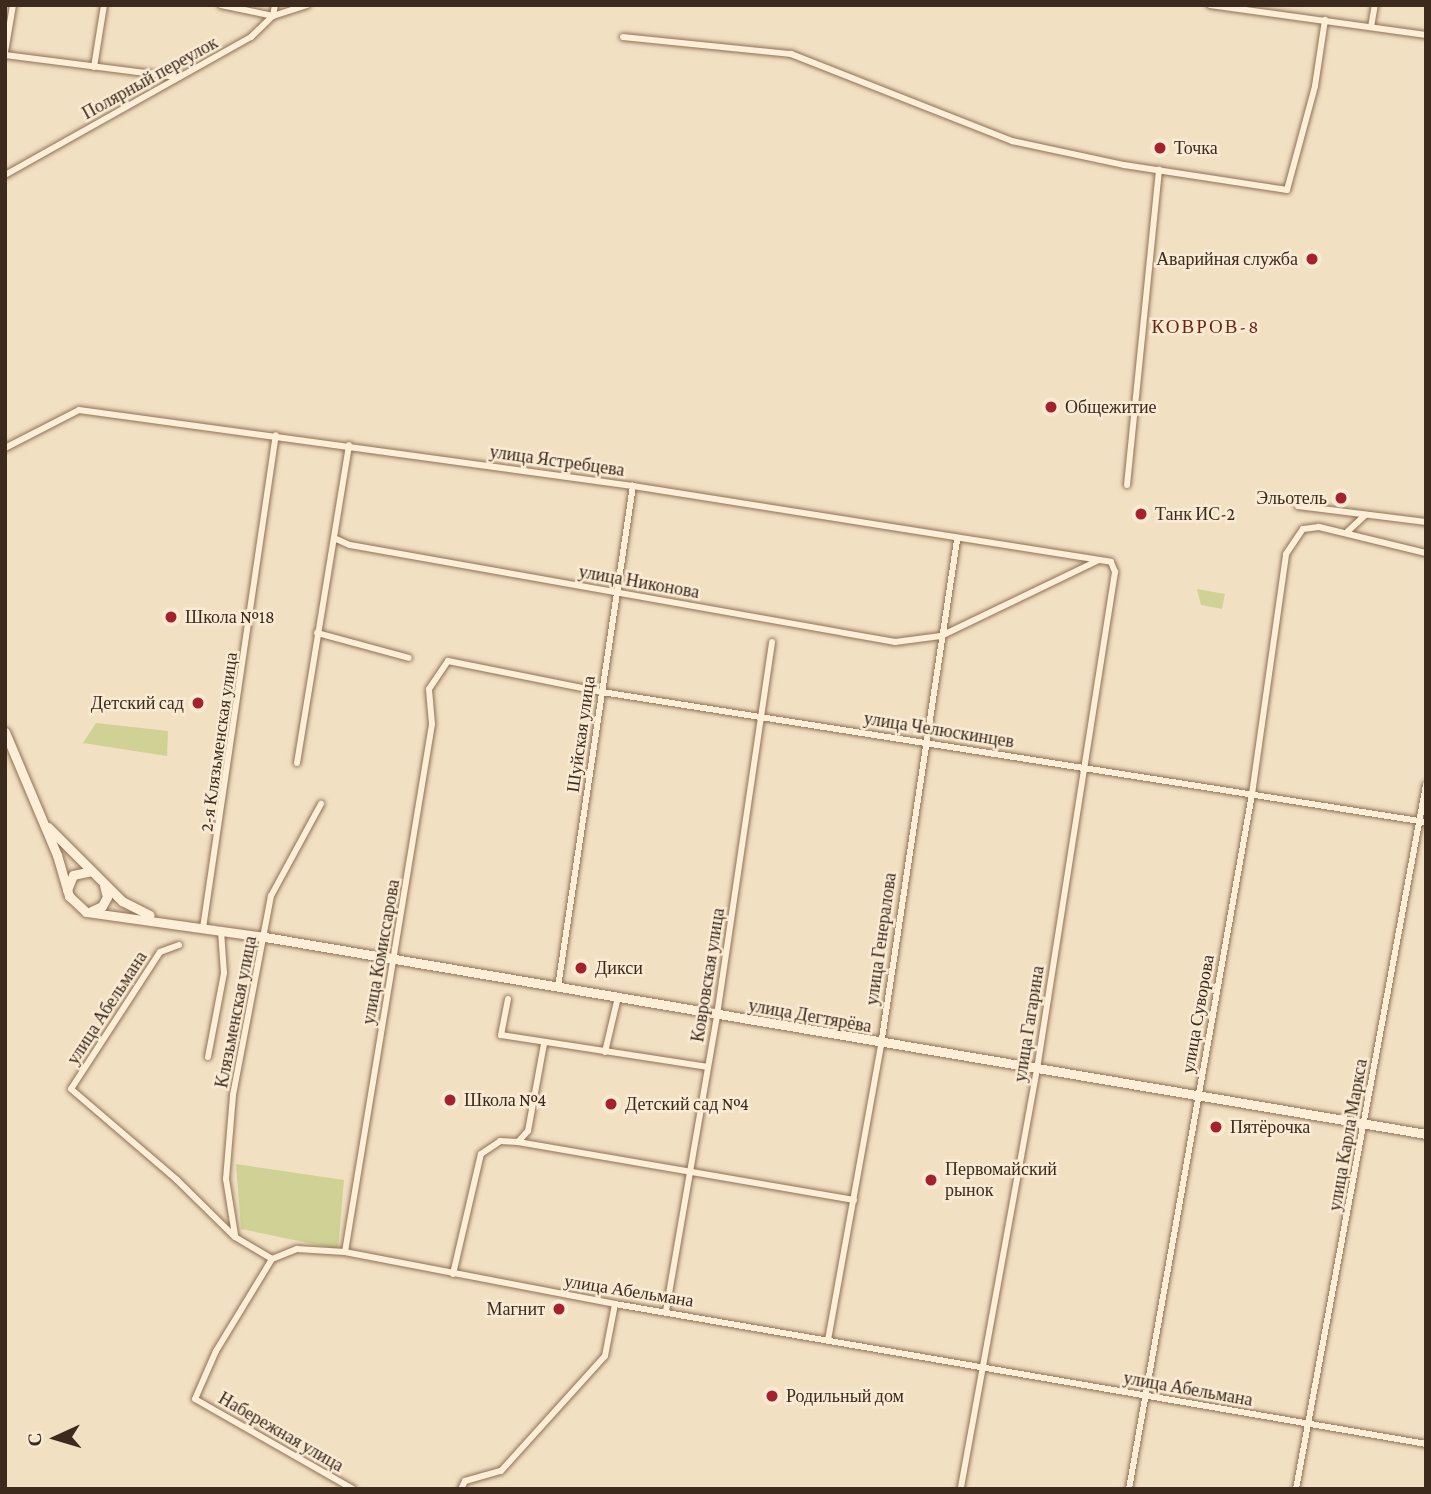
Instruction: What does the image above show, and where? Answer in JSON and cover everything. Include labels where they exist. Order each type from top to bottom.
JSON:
[{"type":"main road","points":[[5,732],[44,824],[67,890],[86,912],[189,925]]},
{"type":"main road","points":[[44,824],[137,912],[189,925]]},
{"type":"main road","points":[[67,890],[73,875],[92,871]]},
{"type":"main road","points":[[86,912],[102,906],[107,897],[103,882]]},
{"type":"main road","name":"улица Дегтярёва","points":[[189,925],[618,997],[881,1045],[1426,1134]]},
{"type":"street","points":[[13,5],[5,53],[178,78]]},
{"type":"street","points":[[94,66],[104,5]]},
{"type":"street","points":[[221,5],[273,16],[275,5]]},
{"type":"street","name":"Полярный переулок","points":[[5,175],[251,37],[273,16],[307,5]]},
{"type":"street","points":[[1210,5],[1426,35]]},
{"type":"street","points":[[1293,5],[1294,16]]},
{"type":"street","points":[[1371,27],[1375,5]]},
{"type":"street","points":[[623,37],[791,54],[1012,141],[1159,170],[1287,190],[1315,86],[1325,20]]},
{"type":"street","points":[[1127,485],[1159,170]]},
{"type":"street","name":"улица Ястребцева","points":[[5,448],[79,410],[633,486],[957,540],[1111,562]]},
{"type":"street","name":"2-я Клязьменская улица","points":[[203,928],[276,435]]},
{"type":"street","points":[[297,763],[349,445]]},
{"type":"street","name":"Шуйская улица","points":[[558,987],[615,592],[633,486]]},
{"type":"street","points":[[1298,506],[1426,522]]},
{"type":"street","points":[[1346,533],[1365,514]]},
{"type":"street","name":"улица Суворова","points":[[1129,1489],[1252,794],[1278,600],[1290,545],[1303,529],[1319,527],[1346,533]]},
{"type":"street","points":[[1346,533],[1426,553]]},
{"type":"street","name":"улица Никонова","points":[[334,538],[350,545],[895,642],[941,636],[1099,560]]},
{"type":"street","name":"улица Генералова","points":[[828,1340],[881,1045],[923,742],[957,540]]},
{"type":"street","name":"улица Гагарина","points":[[961,1489],[1037,1069],[1115,572],[1111,562]]},
{"type":"street","points":[[317,633],[409,658]]},
{"type":"street","name":"Ковровская улица","points":[[666,1311],[717,1015],[772,642]]},
{"type":"street","name":"улица Челюскинцев","points":[[448,661],[602,692],[1423,821]]},
{"type":"street","name":"улица Комиссарова","points":[[345,1252],[432,724],[429,689],[448,661]]},
{"type":"street","name":"улица Карла Маркса","points":[[1296,1489],[1423,821],[1426,785]]},
{"type":"street","name":"Клязьменская улица","points":[[235,1237],[226,1180],[233,1095],[271,896],[321,804]]},
{"type":"street","points":[[208,1057],[224,973],[221,931]]},
{"type":"street","name":"улица Абельмана","points":[[179,945],[160,952],[71,1089],[177,1180],[235,1237],[272,1259],[297,1248],[345,1252],[615,1304],[1426,1444]]},
{"type":"street","points":[[606,1052],[618,997]]},
{"type":"street","points":[[508,999],[501,1035],[544,1044],[707,1067]]},
{"type":"street","points":[[518,1142],[528,1131],[544,1044]]},
{"type":"street","points":[[453,1273],[481,1154],[500,1141],[854,1199]]},
{"type":"street","name":"Набережная улица","points":[[272,1259],[216,1351],[195,1399],[353,1489]]},
{"type":"street","points":[[461,1489],[465,1481],[501,1471],[605,1356],[615,1304]]},
{"type":"green space","points":[[1197,589],[1225,594],[1222,609],[1201,605]]},
{"type":"green space","points":[[96,723],[168,731],[167,756],[83,743]]},
{"type":"green space","points":[[236,1164],[344,1180],[338,1249],[241,1229]]},
{"type":"place","name":"Точка","points":[[1160,148]]},
{"type":"place","name":"Аварийная служба","points":[[1312,259]]},
{"type":"place","name":"Общежитие","points":[[1051,407]]},
{"type":"place","name":"Эльотель","points":[[1341,498]]},
{"type":"place","name":"Танк ИС-2","points":[[1141,514]]},
{"type":"place","name":"Школа №18","points":[[171,617]]},
{"type":"place","name":"Детский сад","points":[[198,703]]},
{"type":"place","name":"Дикси","points":[[581,968]]},
{"type":"place","name":"Школа №4","points":[[450,1100]]},
{"type":"place","name":"Детский сад №4","points":[[611,1104]]},
{"type":"place","name":"Пятёрочка","points":[[1216,1127]]},
{"type":"place","name":"Первомайский рынок","points":[[931,1180]]},
{"type":"place","name":"Магнит","points":[[559,1309]]},
{"type":"place","name":"Родильный дом","points":[[772,1396]]},
{"type":"district","name":"КОВРОВ-8","points":[[1206,327]]}]
